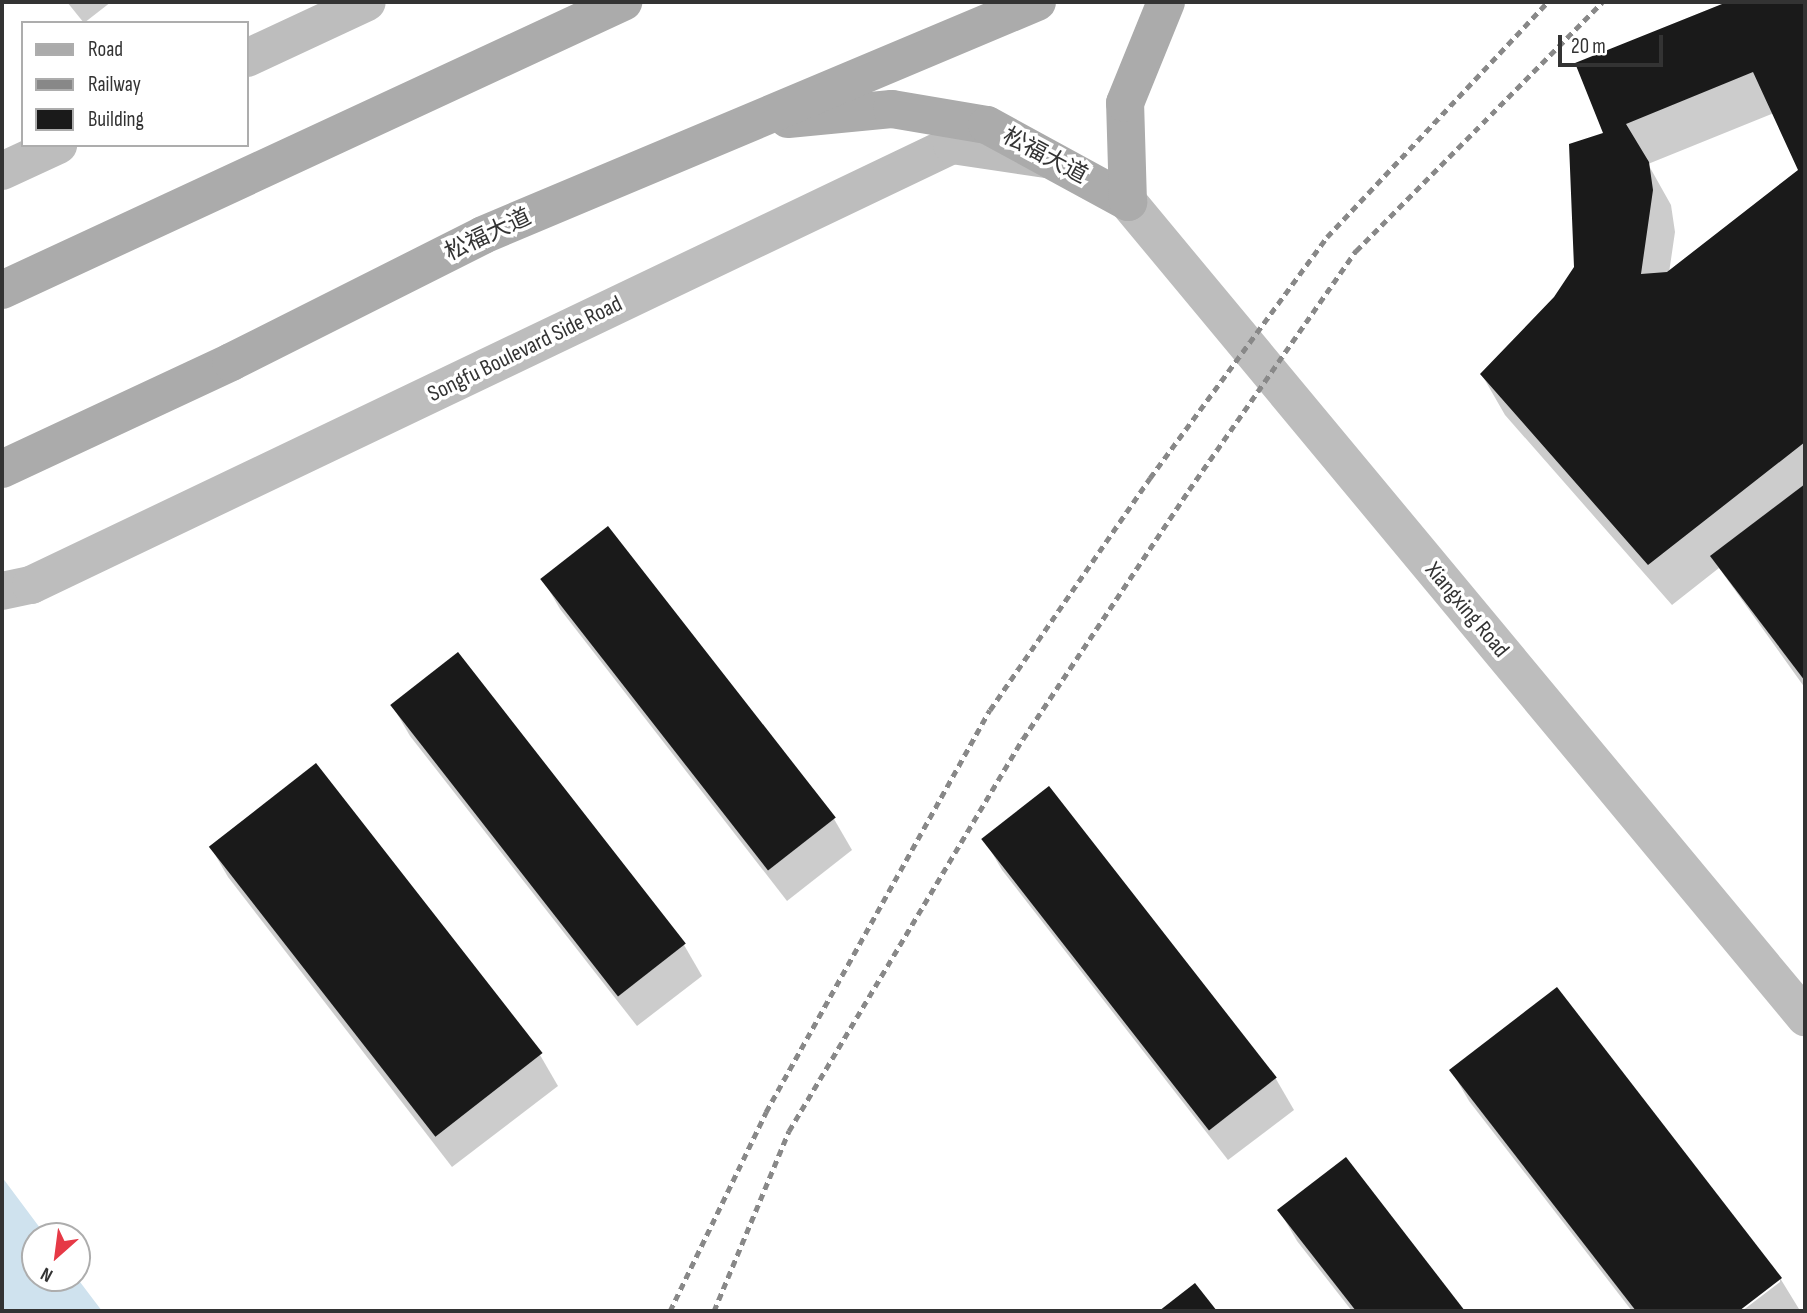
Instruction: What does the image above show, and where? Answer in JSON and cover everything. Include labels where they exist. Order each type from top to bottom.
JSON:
[{"type":"main road","points":[[248,58],[367,2]]},
{"type":"main road","points":[[2,290],[622,2]]},
{"type":"main road","points":[[751,123],[1037,2]]},
{"type":"main road","points":[[1128,202],[1125,103],[1166,2]]},
{"type":"main road","name":"松福大道","points":[[2,469],[231,362],[484,235],[751,123],[891,109],[987,125],[1056,160],[1128,202]]},
{"type":"main road","name":"Songfu Boulevard Side Road","points":[[2,591],[31,585],[952,145],[1056,160]]},
{"type":"main road","points":[[2,171],[54,147]]},
{"type":"main road","name":"Xiangxing Road","points":[[1128,202],[1805,1017]]},
{"type":"water","points":[[2,1177],[36,1222],[21,1222],[21,1292],[88,1292],[102,1311],[2,1311]]},
{"type":"building","points":[[1727,2],[1805,2],[1805,442],[1648,565],[1480,374],[1554,297],[1574,267],[1569,144],[1603,133],[1575,63]],"holes":[[[1753,72],[1798,170],[1667,272],[1641,274],[1653,190],[1649,162],[1626,124]]]},
{"type":"building","points":[[1805,484],[1805,681],[1710,556]]},
{"type":"building","points":[[608,526],[836,818],[768,871],[540,579]]},
{"type":"building","points":[[458,652],[686,944],[618,997],[390,705]]},
{"type":"building","points":[[316,763],[543,1053],[435,1137],[209,847]]},
{"type":"building","points":[[1049,786],[1277,1078],[1209,1131],[981,839]]},
{"type":"building","points":[[1557,987],[1782,1278],[1739,1311],[1636,1311],[1449,1070]]},
{"type":"building","points":[[1346,1157],[1465,1311],[1356,1311],[1277,1210]]},
{"type":"building","points":[[1195,1283],[1217,1311],[1159,1311]]},
{"type":"railway","points":[[670,1311],[766,1112],[990,710],[1150,478],[1327,237],[1548,2]]},
{"type":"railway","points":[[714,1311],[789,1131],[1023,739],[1189,490],[1356,251],[1602,2]]}]
